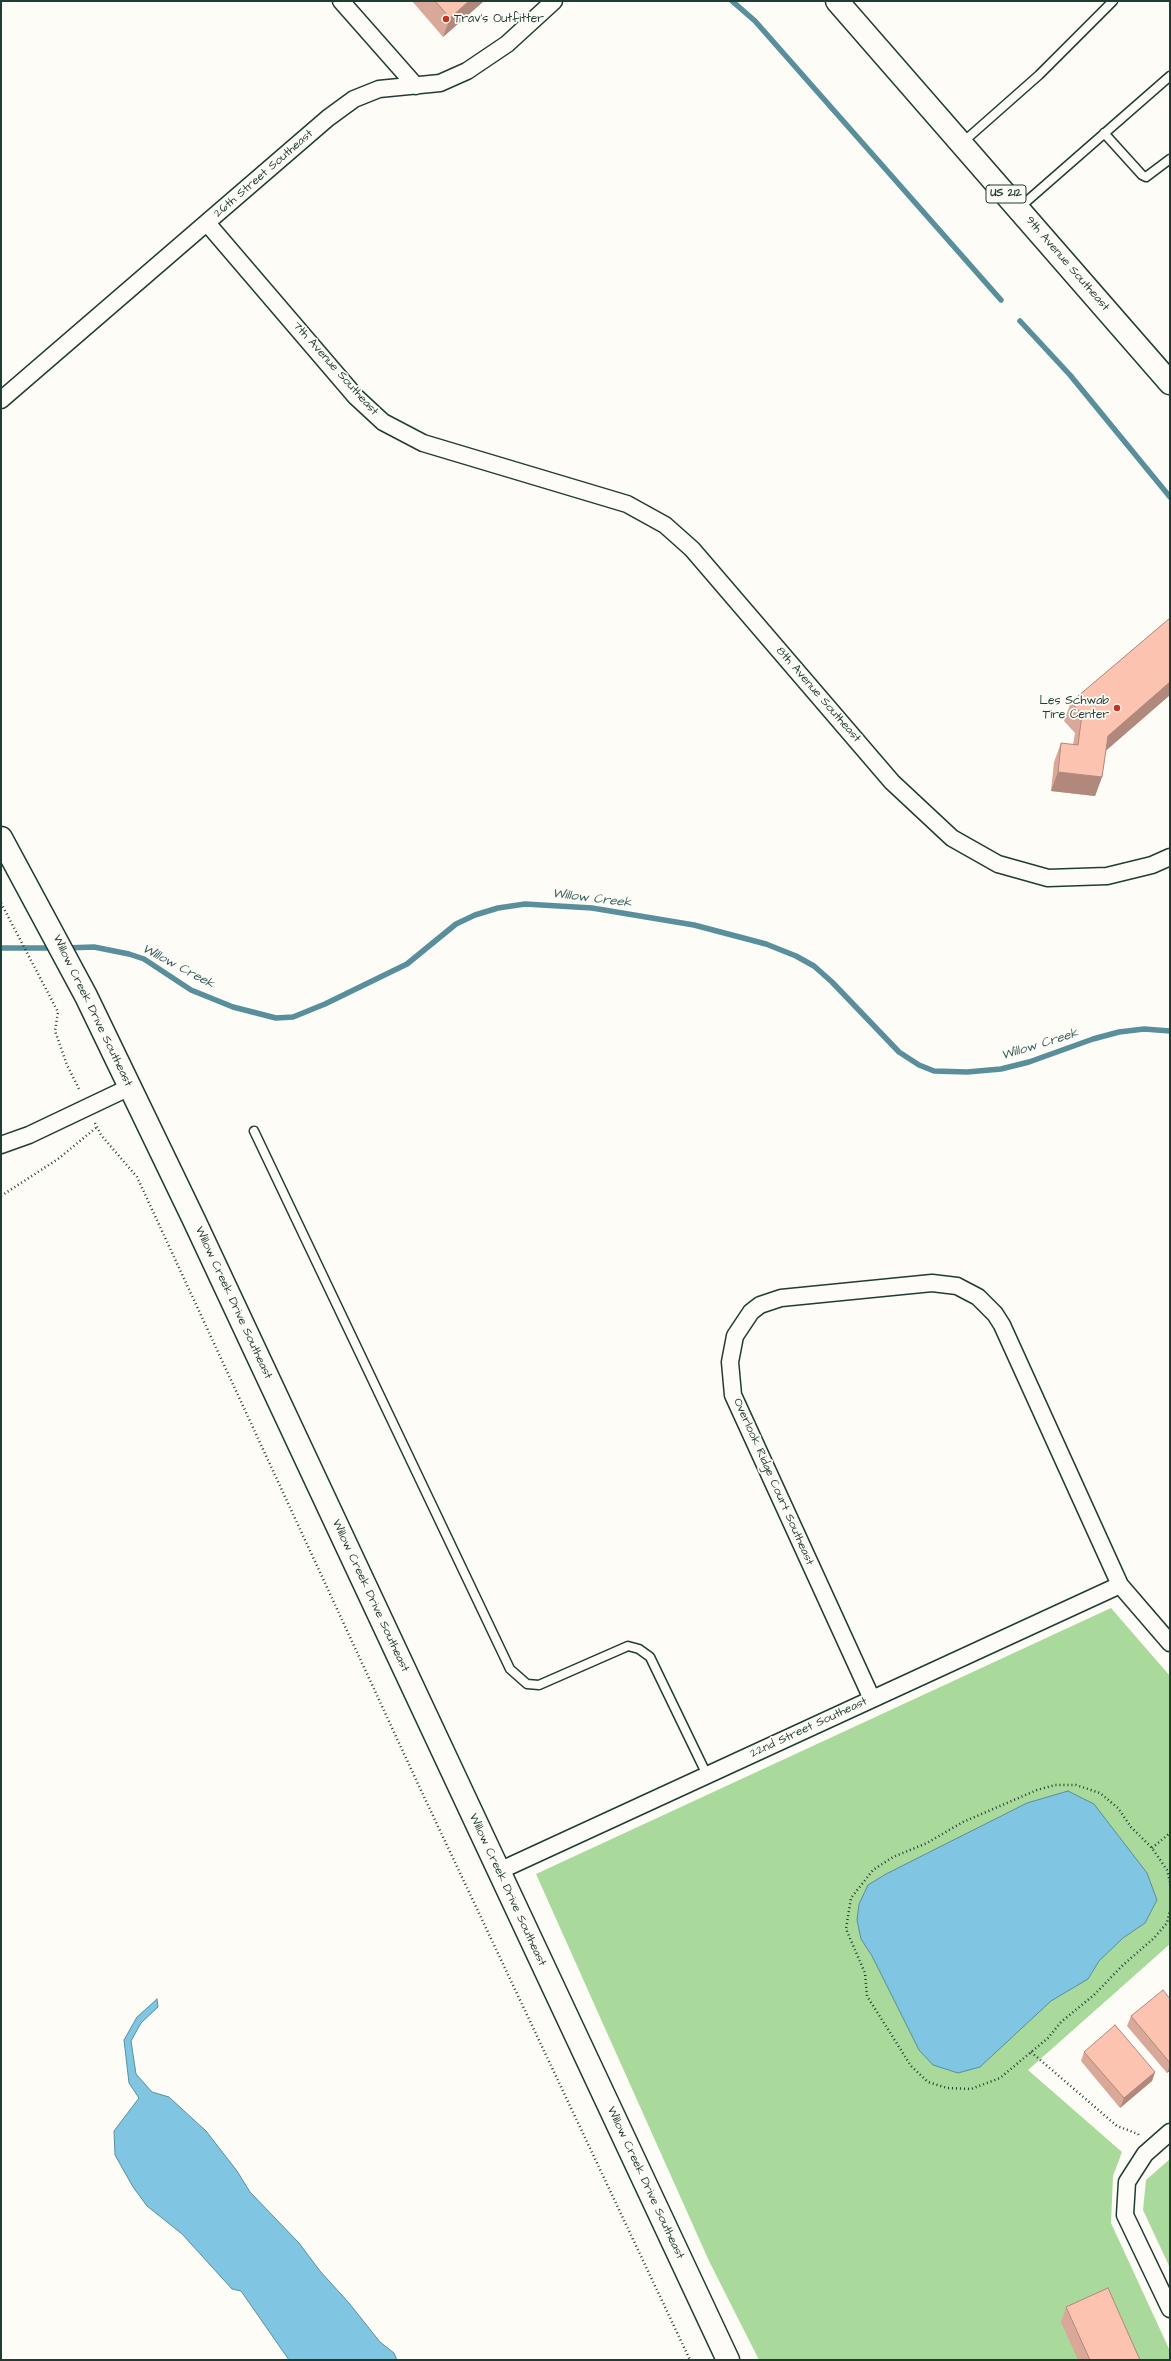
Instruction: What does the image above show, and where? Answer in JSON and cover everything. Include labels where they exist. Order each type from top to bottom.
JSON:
[{"type":"main road","name":"9th Avenue Southeast","points":[[837,3],[1019,208],[1170,383]]},
{"type":"main road","name":"Willow Creek Drive Southeast","points":[[1,838],[37,901],[86,996],[198,1227],[728,2360]]},
{"type":"street","points":[[341,1],[416,86]]},
{"type":"street","name":"26th Street Southeast","points":[[1,400],[328,118],[354,98],[379,88],[440,83],[467,71],[507,44],[554,1]]},
{"type":"street","name":"7th Avenue Southeast","points":[[207,223],[356,396],[383,422],[423,443],[543,479]]},
{"type":"street","name":"8th Avenue Southeast","points":[[543,479],[627,504],[665,525],[692,549],[892,782],[952,838],[998,864],[1048,878],[1107,876],[1152,866],[1170,857]]},
{"type":"street","points":[[1,1145],[30,1135],[130,1087]]},
{"type":"street","name":"Overlook Ridge Court Southeast","points":[[872,1700],[733,1394],[730,1362],[735,1336],[742,1323],[760,1305],[781,1298],[932,1282],[957,1286],[978,1297],[995,1314],[1002,1325],[1120,1586],[1170,1643]]},
{"type":"street","name":"22nd Street Southeast","points":[[499,1871],[1120,1586]]},
{"type":"street","points":[[1170,2132],[1150,2150],[1127,2182],[1125,2215],[1170,2309]]},
{"type":"lane","points":[[961,144],[1039,75],[1113,1]]},
{"type":"lane","points":[[1019,208],[1170,76]]},
{"type":"lane","points":[[1104,133],[1142,175],[1146,177],[1170,159]]},
{"type":"lane","points":[[254,1131],[510,1669],[527,1684],[539,1685],[628,1646],[639,1649],[650,1657],[707,1775]]},
{"type":"path","points":[[1,903],[58,1012],[55,1031],[67,1065],[97,1127],[137,1177],[415,1777],[690,2360]]},
{"type":"path","points":[[1,1196],[58,1159],[97,1127]]},
{"type":"path","points":[[1170,1882],[1167,1870],[1152,1848],[1131,1828],[1118,1808],[1100,1793],[1076,1785],[1055,1785],[1037,1790],[969,1819],[927,1843],[892,1857],[873,1870],[851,1898],[846,1929],[865,1973],[867,1996],[911,2066],[928,2082],[946,2088],[971,2089],[1000,2078],[1048,2038],[1061,2022],[1094,1995],[1122,1966],[1154,1938],[1167,1923],[1170,1910]]},
{"type":"path","points":[[1152,1848],[1170,1833]]},
{"type":"path","points":[[1031,2052],[1117,2126],[1138,2134],[1150,2150]]},
{"type":"green space","points":[[1111,1608],[1170,1676],[1170,1944],[1028,2070],[1122,2152],[1113,2176],[1111,2223],[1170,2351],[1170,2360],[759,2360],[709,2261],[536,1874]]},
{"type":"green space","points":[[1170,2159],[1170,2268],[1143,2210],[1146,2180]]},
{"type":"water","points":[[1068,1791],[1094,1804],[1147,1873],[1157,1900],[1145,1923],[1123,1938],[1099,1961],[1088,1979],[1051,2001],[980,2067],[958,2073],[933,2065],[919,2050],[872,1956],[861,1939],[857,1920],[859,1904],[868,1885],[886,1874],[1027,1803]]},
{"type":"water","points":[[157,1999],[158,2007],[141,2023],[131,2041],[136,2074],[152,2092],[169,2097],[206,2131],[237,2171],[250,2192],[299,2243],[320,2271],[349,2303],[380,2342],[394,2353],[397,2360],[289,2360],[241,2291],[232,2289],[182,2234],[147,2206],[133,2187],[115,2155],[114,2131],[139,2098],[129,2083],[124,2040],[137,2017]]},
{"type":"building","points":[[435,1],[469,1],[450,18]]},
{"type":"building","name":"Les Schwab Tire Center","points":[[1170,618],[1170,682],[1108,736],[1102,777],[1058,772],[1061,743],[1078,745],[1082,714],[1071,702]]},
{"type":"building","points":[[1163,1990],[1170,1999],[1170,2063],[1131,2016]]},
{"type":"building","points":[[1115,2025],[1155,2072],[1124,2098],[1084,2052]]},
{"type":"building","points":[[1108,2288],[1140,2360],[1090,2360],[1066,2307]]},
{"type":"waterway","points":[[732,1],[755,21],[1001,300]]},
{"type":"waterway","points":[[1020,321],[1070,375],[1170,497]]},
{"type":"waterway","name":"Willow Creek","points":[[65,948],[94,947],[129,954],[144,959],[191,990],[233,1007],[276,1018],[293,1017],[325,1004],[407,964],[456,924],[475,915],[498,908],[525,904],[592,908],[694,925],[766,944],[796,956],[814,966],[832,982],[899,1052],[919,1065],[934,1071],[967,1072],[1001,1069],[1029,1062],[1093,1039],[1119,1032],[1144,1029],[1170,1031]]},
{"type":"waterway","name":"Willow Creek","points":[[1,948],[55,948]]},
{"type":"place","name":"Trav's Outfitter","points":[[446,19]]},
{"type":"place","name":"Les Schwab Tire Center","points":[[1117,708]]}]
